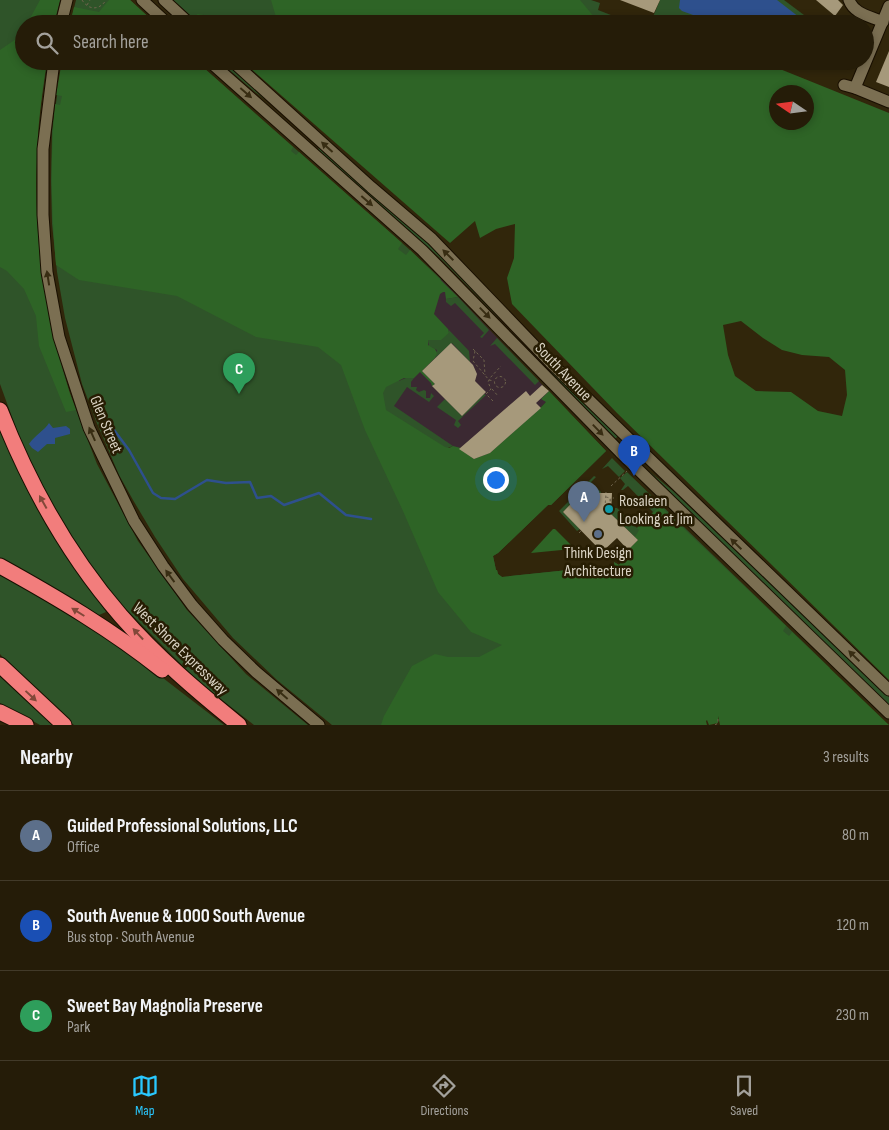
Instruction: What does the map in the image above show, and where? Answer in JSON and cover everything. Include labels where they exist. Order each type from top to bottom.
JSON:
[{"type":"highway","name":"West Shore Expressway","points":[[0,410],[41,500],[70,547],[101,591],[152,650],[239,725]]},
{"type":"highway","points":[[0,566],[64,602],[115,635],[229,725]]},
{"type":"highway","points":[[0,665],[64,725]]},
{"type":"highway","points":[[0,712],[26,725]]},
{"type":"street","points":[[63,15],[67,0]]},
{"type":"street","points":[[142,0],[158,15]]},
{"type":"street","points":[[164,0],[180,15]]},
{"type":"street","points":[[848,0],[851,7],[866,15]]},
{"type":"street","points":[[874,38],[889,6]]},
{"type":"street","points":[[874,18],[882,22]]},
{"type":"street","name":"Glen Street","points":[[53,70],[43,148],[43,215],[47,272],[58,337],[89,428],[134,521],[163,566],[192,605],[256,672],[319,725]]},
{"type":"street","name":"South Avenue","points":[[219,70],[422,250],[620,452],[889,713]]},
{"type":"street","name":"South Avenue","points":[[242,70],[432,238],[550,362],[889,690]]},
{"type":"street","points":[[858,70],[850,87],[889,102]]},
{"type":"path","points":[[82,0],[86,6],[94,8],[98,8],[106,0]]},
{"type":"path","points":[[86,6],[90,0]]},
{"type":"path","points":[[485,375],[484,360],[474,350],[473,362],[489,380],[494,381],[500,377],[503,378],[505,383],[502,387],[498,388],[495,386],[494,381]]},
{"type":"path","points":[[498,396],[488,385],[489,380],[501,366]]},
{"type":"path","points":[[491,389],[486,394],[493,401]]},
{"type":"path","points":[[611,486],[627,471]]},
{"type":"path","points":[[605,508],[606,492]]},
{"type":"path","points":[[606,498],[610,498],[610,505],[611,498],[614,498]]},
{"type":"path","points":[[714,725],[718,723],[718,718]]},
{"type":"shaded area","points":[[441,279],[553,396],[490,453],[474,459],[386,410]]},
{"type":"green space","points":[[0,0],[60,0],[56,15],[15,15],[15,70],[46,70],[38,125],[35,200],[41,270],[53,334],[70,394],[97,464],[138,541],[187,610],[246,674],[308,725],[254,725],[199,682],[110,593],[67,534],[29,464],[0,384]]},
{"type":"green space","points":[[40,0],[60,0],[56,15],[32,15]]},
{"type":"green space","points":[[76,0],[130,0],[146,15],[72,15]]},
{"type":"green space","points":[[109,0],[130,0],[146,15],[72,15],[74,7],[99,12]]},
{"type":"green space","points":[[173,0],[591,0],[600,3],[598,10],[611,15],[190,15]]},
{"type":"green space","points":[[271,0],[580,0],[592,15],[275,15]]},
{"type":"green space","points":[[660,0],[784,0],[804,15],[654,15]]},
{"type":"green space","points":[[15,40],[15,70],[46,70],[37,149],[38,238],[43,282],[51,325],[62,368],[76,410],[66,412],[39,346],[36,316],[24,289],[7,271],[0,267],[0,50]]},
{"type":"green space","points":[[60,70],[206,70],[293,147],[291,151],[296,155],[299,152],[402,243],[398,249],[406,255],[410,250],[458,297],[446,299],[445,292],[440,294],[434,314],[448,329],[449,333],[441,340],[428,341],[428,345],[435,349],[437,353],[435,358],[422,371],[435,384],[432,386],[420,372],[414,378],[404,378],[386,387],[383,393],[386,410],[445,447],[461,448],[474,459],[490,453],[539,410],[546,402],[541,399],[549,391],[606,451],[551,505],[548,505],[493,556],[498,574],[502,577],[597,567],[597,569],[615,567],[614,562],[619,565],[627,555],[625,553],[638,540],[635,537],[639,530],[637,528],[660,506],[786,626],[783,631],[789,636],[792,632],[889,725],[720,725],[718,716],[718,723],[709,725],[707,720],[707,725],[381,725],[384,716],[412,666],[435,654],[448,657],[479,657],[502,645],[471,632],[438,592],[365,430],[341,365],[318,347],[256,337],[177,296],[79,280],[56,265],[52,205],[52,144],[55,104],[60,105],[62,96],[56,95]]},
{"type":"green space","points":[[61,70],[206,70],[441,279],[399,381],[408,377],[414,378],[411,382],[411,387],[417,387],[416,390],[419,392],[426,391],[426,398],[430,398],[431,393],[434,396],[429,402],[407,387],[394,406],[453,446],[448,448],[474,459],[490,453],[553,396],[606,451],[551,505],[548,505],[493,556],[498,574],[502,577],[597,567],[597,569],[615,567],[614,562],[619,565],[627,555],[625,553],[638,540],[611,514],[611,508],[617,508],[637,528],[653,512],[628,486],[621,490],[625,484],[620,478],[627,472],[830,668],[677,725],[332,725],[277,680],[233,638],[183,579],[155,537],[119,475],[82,384],[65,318],[57,272],[52,224],[52,131]]},
{"type":"green space","points":[[229,70],[235,70],[274,106]]},
{"type":"green space","points":[[252,70],[782,70],[889,113],[889,680],[617,413],[512,304],[507,278],[514,258],[515,224],[496,229],[480,238],[475,221],[450,243]],"holes":[[[741,321],[782,350],[802,355],[829,357],[845,370],[847,395],[842,416],[818,411],[791,392],[756,391],[735,376],[728,355],[723,325]]]},
{"type":"green space","points":[[317,144],[443,255],[501,318],[439,257],[319,150]]},
{"type":"green space","points":[[458,297],[489,330],[482,338],[480,337],[484,333],[455,303],[451,306],[446,302],[446,299]]},
{"type":"green space","points":[[448,329],[469,351],[470,362],[452,343],[435,358],[437,350],[429,346],[428,341],[436,340],[449,333]]},
{"type":"green space","points":[[497,338],[539,381],[535,385],[495,344],[490,346]]},
{"type":"green space","points":[[551,370],[613,429],[618,436],[615,439],[551,373]]},
{"type":"green space","points":[[484,394],[486,395],[458,421],[461,425],[458,428],[454,425],[456,420],[437,407],[445,399],[462,416]]},
{"type":"green space","points":[[0,429],[13,461],[49,525],[106,612],[99,615],[0,558]]},
{"type":"green space","points":[[612,458],[625,471],[619,477],[608,466],[602,469]]},
{"type":"green space","points":[[650,472],[673,491],[889,697],[889,705],[671,496],[649,474]]},
{"type":"green space","points":[[594,476],[596,477],[591,482],[601,492],[601,503],[586,489],[563,512],[580,529],[577,531],[559,511]]},
{"type":"green space","points":[[553,529],[572,546],[572,549],[531,553]]},
{"type":"green space","points":[[0,570],[111,638],[224,725],[74,725],[23,680],[0,654]]},
{"type":"green space","points":[[0,673],[15,689],[57,725],[40,725],[0,703]]},
{"type":"water","points":[[680,0],[777,0],[796,15],[693,15],[679,8]]},
{"type":"water","points":[[49,423],[53,428],[66,426],[70,429],[70,434],[55,438],[55,444],[47,444],[38,452],[29,444]]},
{"type":"building","points":[[620,0],[660,0],[654,13]]},
{"type":"building","points":[[816,0],[838,0],[843,5],[834,15]]},
{"type":"building","points":[[889,51],[889,87],[876,82]]},
{"type":"building","points":[[451,343],[473,365],[477,374],[475,381],[486,392],[462,416],[432,386],[435,384],[422,371]]},
{"type":"building","points":[[542,385],[549,391],[536,403],[541,408],[490,453],[474,459],[459,449],[526,391],[530,396]]},
{"type":"building","points":[[586,488],[591,493],[612,493],[611,514],[638,540],[628,550],[617,538],[602,552],[563,512]]},
{"type":"waterway","points":[[103,421],[108,422],[129,450],[153,493],[161,498],[175,499],[207,480],[226,483],[250,482],[257,498],[271,496],[284,505],[319,493],[346,515],[371,519]]},
{"type":"place","name":"Sweet Bay Magnolia Preserve","points":[[239,394]]},
{"type":"place","name":"South Avenue & 1000 South Avenue","points":[[634,476]]},
{"type":"place","name":"Rosaleen Looking at Jim","points":[[609,509]]},
{"type":"place","name":"Guided Professional Solutions, LLC","points":[[584,522]]},
{"type":"place","name":"Think Design Architecture","points":[[598,534]]}]
